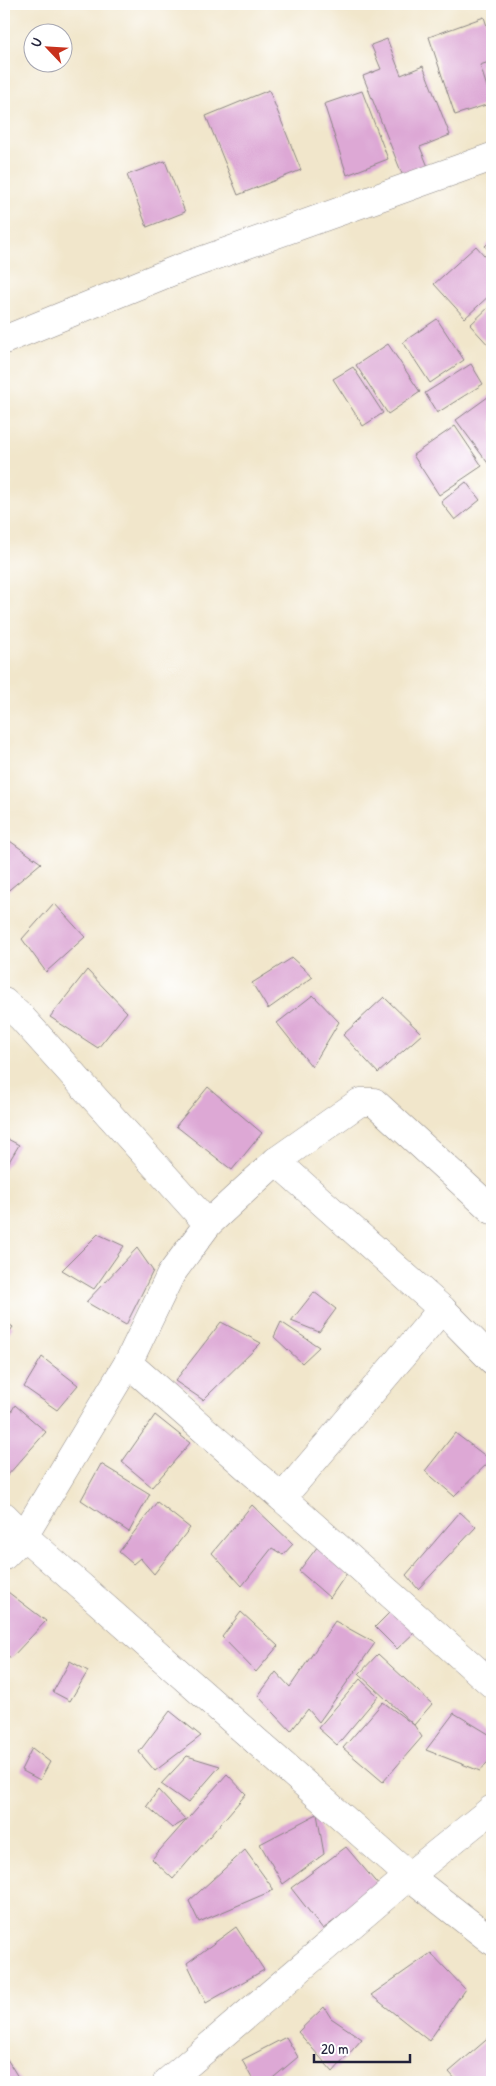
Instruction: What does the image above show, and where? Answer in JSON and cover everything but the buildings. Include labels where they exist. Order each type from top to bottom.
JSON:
[{"type":"street","points":[[4,340],[178,269],[492,157]]},
{"type":"street","points":[[4,1002],[22,1018],[208,1224]]},
{"type":"street","points":[[4,1556],[24,1536],[128,1363],[171,1274],[208,1224],[276,1161],[360,1102],[374,1102],[492,1210]]},
{"type":"street","points":[[276,1161],[442,1309],[492,1360]]},
{"type":"street","points":[[282,1498],[442,1309]]},
{"type":"street","points":[[128,1363],[492,1684]]},
{"type":"street","points":[[4,1516],[24,1536],[409,1876],[492,1941]]},
{"type":"street","points":[[167,2082],[409,1876],[492,1809]]}]
